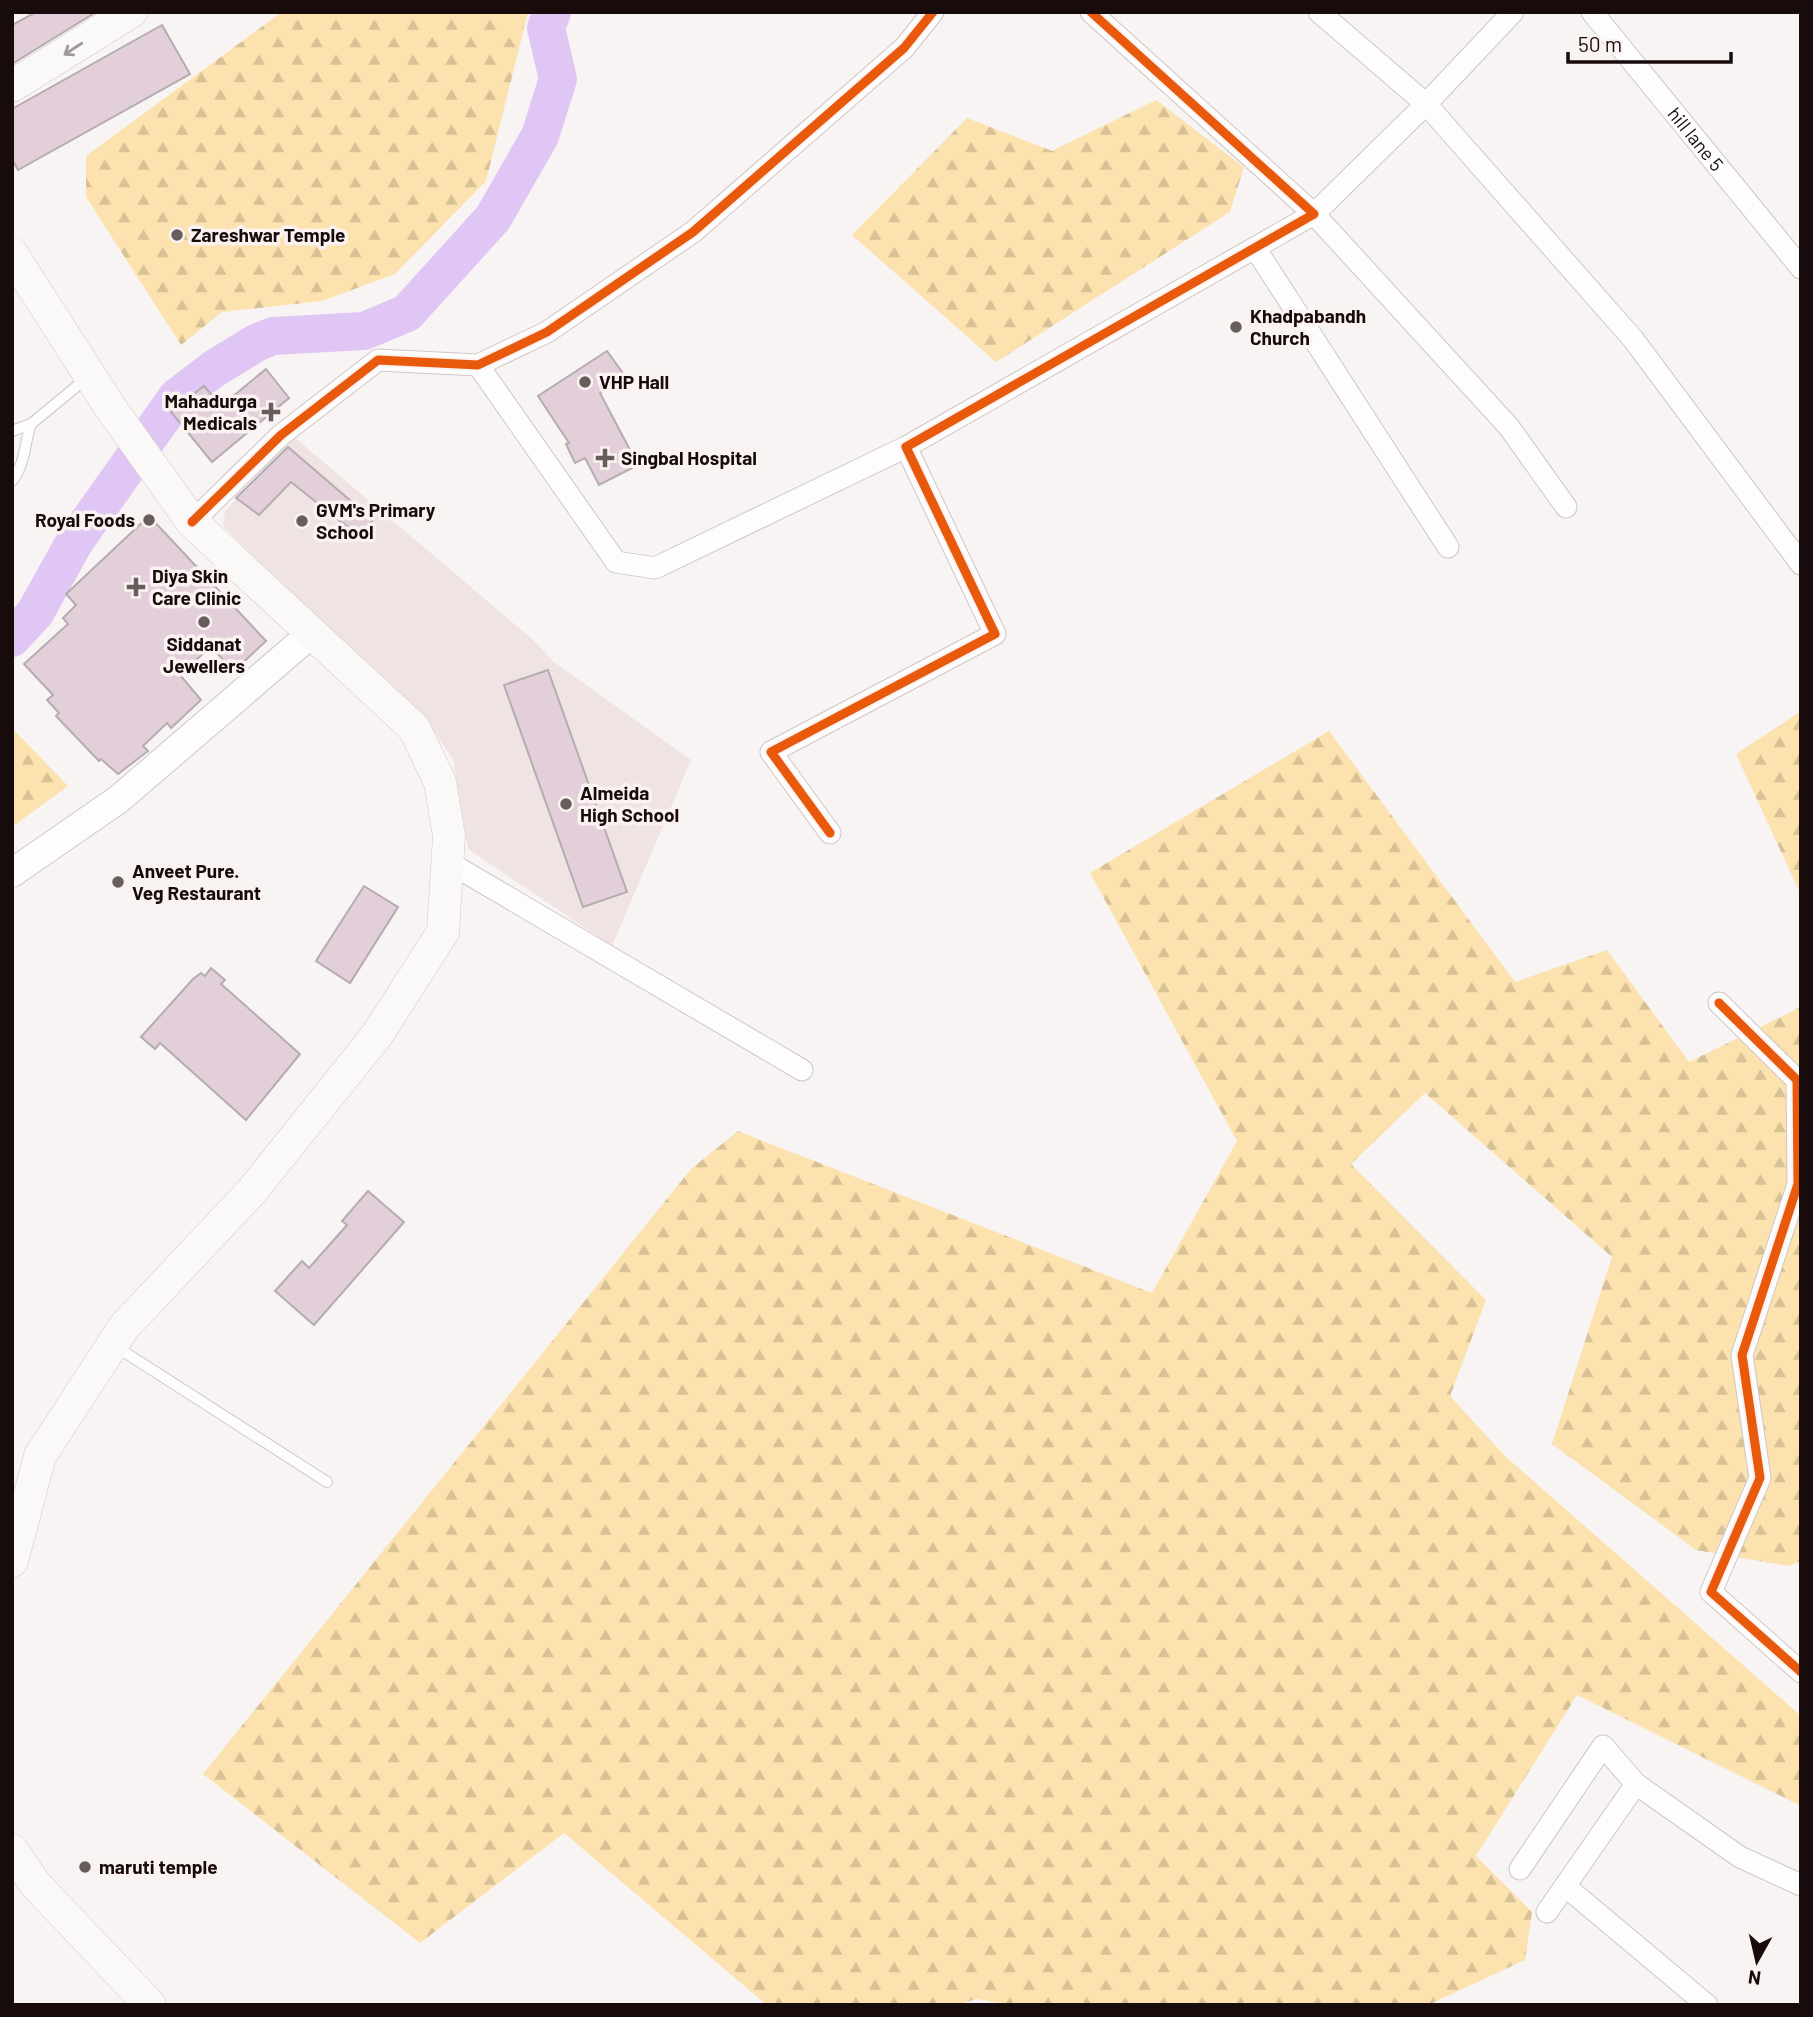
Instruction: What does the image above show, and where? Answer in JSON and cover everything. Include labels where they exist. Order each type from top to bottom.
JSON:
[{"type":"main road","points":[[12,86],[131,12]]},
{"type":"main road","points":[[12,1562],[40,1456],[124,1327],[252,1191],[377,1035],[443,932],[449,835],[440,782],[414,728],[312,634],[184,509],[110,407],[17,269]]},
{"type":"main road","points":[[12,1850],[36,1885],[150,2005]]},
{"type":"street","points":[[184,509],[378,360],[478,365],[547,332],[693,232],[904,48],[933,12]]},
{"type":"street","points":[[1091,12],[1314,214],[1509,427],[1566,507]]},
{"type":"street","points":[[1319,12],[1426,104],[1633,339],[1801,564]]},
{"type":"street","points":[[478,365],[616,562],[655,568],[906,447],[1314,214],[1426,104],[1513,12]]},
{"type":"street","name":"hill lane 5","points":[[1592,12],[1801,268]]},
{"type":"street","points":[[1255,248],[1448,547]]},
{"type":"street","points":[[830,833],[771,752],[995,634],[906,447]]},
{"type":"street","points":[[12,873],[119,799],[312,634]]},
{"type":"street","points":[[447,862],[802,1070]]},
{"type":"street","points":[[1719,1003],[1797,1080],[1798,1184],[1741,1355],[1760,1478],[1711,1592],[1801,1672]]},
{"type":"street","points":[[1520,1870],[1603,1746],[1636,1784],[1740,1857],[1801,1885]]},
{"type":"street","points":[[1547,1912],[1636,1784]]},
{"type":"street","points":[[1565,1885],[1707,2005]]},
{"type":"lane","points":[[12,431],[31,424],[90,375]]},
{"type":"lane","points":[[12,481],[25,457],[26,439],[31,424]]},
{"type":"lane","points":[[113,1345],[327,1482]]},
{"type":"shaded area","points":[[293,436],[532,639],[554,662],[691,760],[612,946],[468,849],[453,759],[431,727],[223,527],[225,511]]},
{"type":"green space","points":[[282,12],[528,12],[486,181],[395,274],[322,301],[222,312],[181,345],[86,197],[86,156]]},
{"type":"green space","points":[[1156,100],[1244,167],[1230,212],[996,362],[852,235],[967,118],[1052,151]]},
{"type":"green space","points":[[1801,711],[1801,895],[1736,754]]},
{"type":"green space","points":[[12,728],[68,786],[12,827]]},
{"type":"green space","points":[[1329,731],[1515,982],[1607,950],[1689,1062],[1801,1007],[1801,1561],[1788,1566],[1696,1550],[1552,1444],[1612,1257],[1425,1093],[1351,1164],[1486,1300],[1450,1396],[1505,1456],[1801,1716],[1801,1806],[1577,1695],[1476,1856],[1532,1912],[1525,1960],[1428,2005],[1012,2005],[977,1999],[956,2005],[767,2005],[564,1833],[420,1943],[203,1774],[691,1169],[738,1131],[1152,1293],[1237,1141],[1090,873]]},
{"type":"building","points":[[36,12],[96,12],[12,64],[12,25]]},
{"type":"building","points":[[162,25],[190,74],[18,170],[12,159],[12,109]]},
{"type":"building","points":[[607,351],[625,376],[600,393],[638,465],[599,485],[585,458],[575,463],[566,444],[569,443],[538,396]]},
{"type":"building","points":[[266,369],[289,398],[212,462],[171,412],[204,386],[221,406]]},
{"type":"building","points":[[288,447],[373,520],[359,536],[291,482],[259,515],[236,498]]},
{"type":"building","points":[[149,516],[266,641],[234,671],[212,648],[208,649],[180,675],[201,700],[171,728],[167,723],[143,746],[148,751],[118,774],[101,759],[99,761],[56,716],[59,713],[47,700],[53,695],[24,664],[68,624],[63,618],[76,605],[66,594]]},
{"type":"building","points":[[548,670],[627,892],[583,907],[504,685]]},
{"type":"building","points":[[364,886],[398,907],[350,983],[316,961]]},
{"type":"building","points":[[211,968],[225,980],[221,984],[300,1054],[246,1120],[160,1043],[155,1049],[141,1037],[193,979],[201,973],[205,976]]},
{"type":"building","points":[[368,1191],[404,1222],[314,1325],[275,1291],[302,1261],[309,1268],[347,1225],[342,1221]]},
{"type":"waterway","points":[[12,638],[35,613],[75,541],[177,397],[215,368],[273,336],[364,331],[407,313],[493,218],[540,136],[558,79],[546,28],[552,12]]},
{"type":"cycle path","points":[[192,522],[281,435],[378,360],[478,365],[547,332],[693,232],[904,48],[933,12]]},
{"type":"cycle path","points":[[830,833],[771,752],[995,634],[906,447],[1314,214],[1091,12]]},
{"type":"cycle path","points":[[1719,1003],[1797,1080],[1798,1184],[1742,1355],[1760,1478],[1711,1592],[1801,1672]]},
{"type":"place","name":"Zareshwar Temple","points":[[177,235]]},
{"type":"place","name":"Khadpabandh Church","points":[[1236,327]]},
{"type":"place","name":"VHP Hall","points":[[585,382]]},
{"type":"place","name":"Mahadurga Medicals","points":[[271,412]]},
{"type":"place","name":"Singbal Hospital","points":[[605,458]]},
{"type":"place","name":"Royal Foods","points":[[149,520]]},
{"type":"place","name":"GVM's Primary School","points":[[302,521]]},
{"type":"place","name":"Diya Skin Care Clinic","points":[[136,587]]},
{"type":"place","name":"Siddanat Jewellers","points":[[204,622]]},
{"type":"place","name":"Almeida High School","points":[[566,804]]},
{"type":"place","name":"Anveet Pure. Veg Restaurant","points":[[118,882]]},
{"type":"place","name":"maruti temple","points":[[85,1867]]}]
